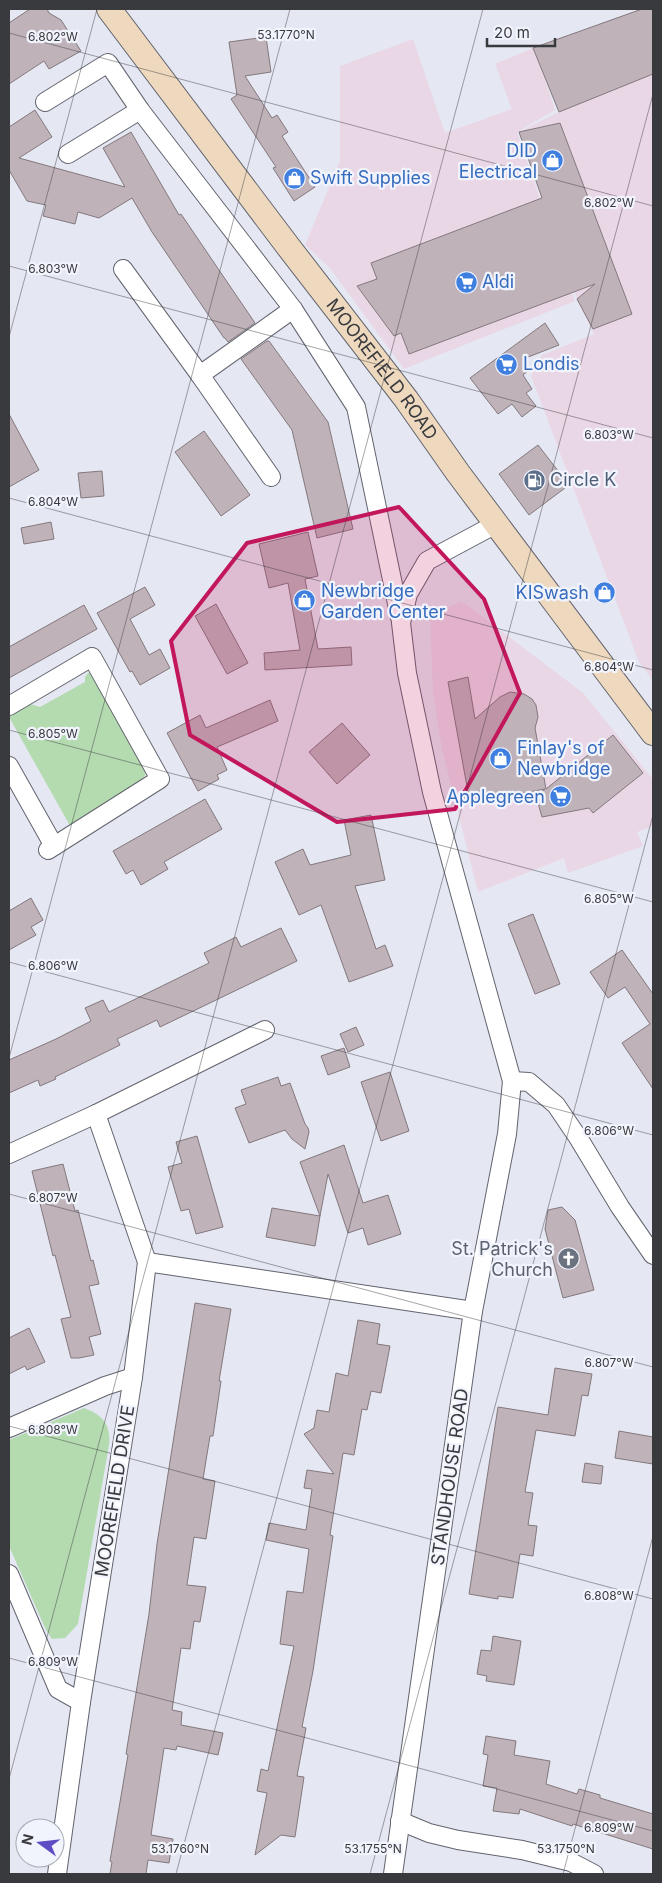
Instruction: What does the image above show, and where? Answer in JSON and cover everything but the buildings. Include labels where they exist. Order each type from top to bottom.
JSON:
[{"type":"street","name":"MOOREFIELD ROAD","points":[[109,9],[406,399],[496,524],[653,733]]},
{"type":"street","points":[[45,102],[108,63],[140,110],[293,309],[356,407],[402,623],[407,673],[432,792],[512,1081],[529,1082],[556,1105],[620,1207],[653,1255]]},
{"type":"street","points":[[68,154],[140,110]]},
{"type":"street","points":[[123,269],[271,477]]},
{"type":"street","points":[[200,375],[293,309]]},
{"type":"street","points":[[402,623],[408,594],[427,561],[496,524]]},
{"type":"street","points":[[9,706],[92,657],[160,779],[51,848],[13,787],[9,766]]},
{"type":"street","points":[[9,1154],[96,1114],[265,1030]]},
{"type":"street","name":"STANDHOUSE ROAD","points":[[393,1874],[473,1311],[507,1134],[512,1081]]},
{"type":"street","name":"MOOREFIELD DRIVE","points":[[57,1874],[81,1702],[133,1377],[147,1262],[96,1114]]},
{"type":"street","points":[[147,1262],[473,1311]]},
{"type":"street","points":[[9,1428],[105,1386],[133,1377]]},
{"type":"street","points":[[9,1574],[58,1689],[81,1702]]},
{"type":"street","points":[[400,1821],[458,1840],[522,1850],[570,1862],[594,1874]]},
{"type":"highlighted area","points":[[399,507],[484,599],[520,693],[455,809],[337,822],[190,735],[171,641],[247,543]]},
{"type":"shaded area","points":[[642,9],[653,9],[653,681],[639,662],[531,376],[542,355],[594,334],[578,302],[519,132],[559,112],[540,65],[555,110],[517,132],[575,301],[404,369],[329,267],[305,245],[340,161],[340,66],[413,39],[445,133],[512,109],[495,64],[533,48]]},
{"type":"shaded area","points":[[461,602],[583,693],[648,773],[653,780],[653,826],[637,832],[643,846],[568,873],[564,858],[478,892],[442,749],[433,693],[430,614]]},
{"type":"green space","points":[[88,673],[91,673],[147,772],[139,784],[76,821],[77,826],[73,831],[9,714],[27,703],[40,707],[85,682],[85,677]]},
{"type":"green space","points":[[84,1408],[96,1414],[107,1426],[109,1445],[78,1624],[65,1638],[52,1639],[46,1630],[9,1546],[9,1440]]},
{"type":"place","name":"DID Electrical","points":[[553,161]]},
{"type":"place","name":"Swift Supplies","points":[[294,178]]},
{"type":"place","name":"Aldi","points":[[466,282]]},
{"type":"place","name":"Londis","points":[[507,364]]},
{"type":"place","name":"Circle K","points":[[534,480]]},
{"type":"place","name":"KISwash","points":[[605,593]]},
{"type":"place","name":"Newbridge Garden Center","points":[[305,601]]},
{"type":"place","name":"Finlay's of Newbridge","points":[[501,758]]},
{"type":"place","name":"Applegreen","points":[[561,797]]},
{"type":"place","name":"St. Patrick's Church","points":[[569,1259]]}]
